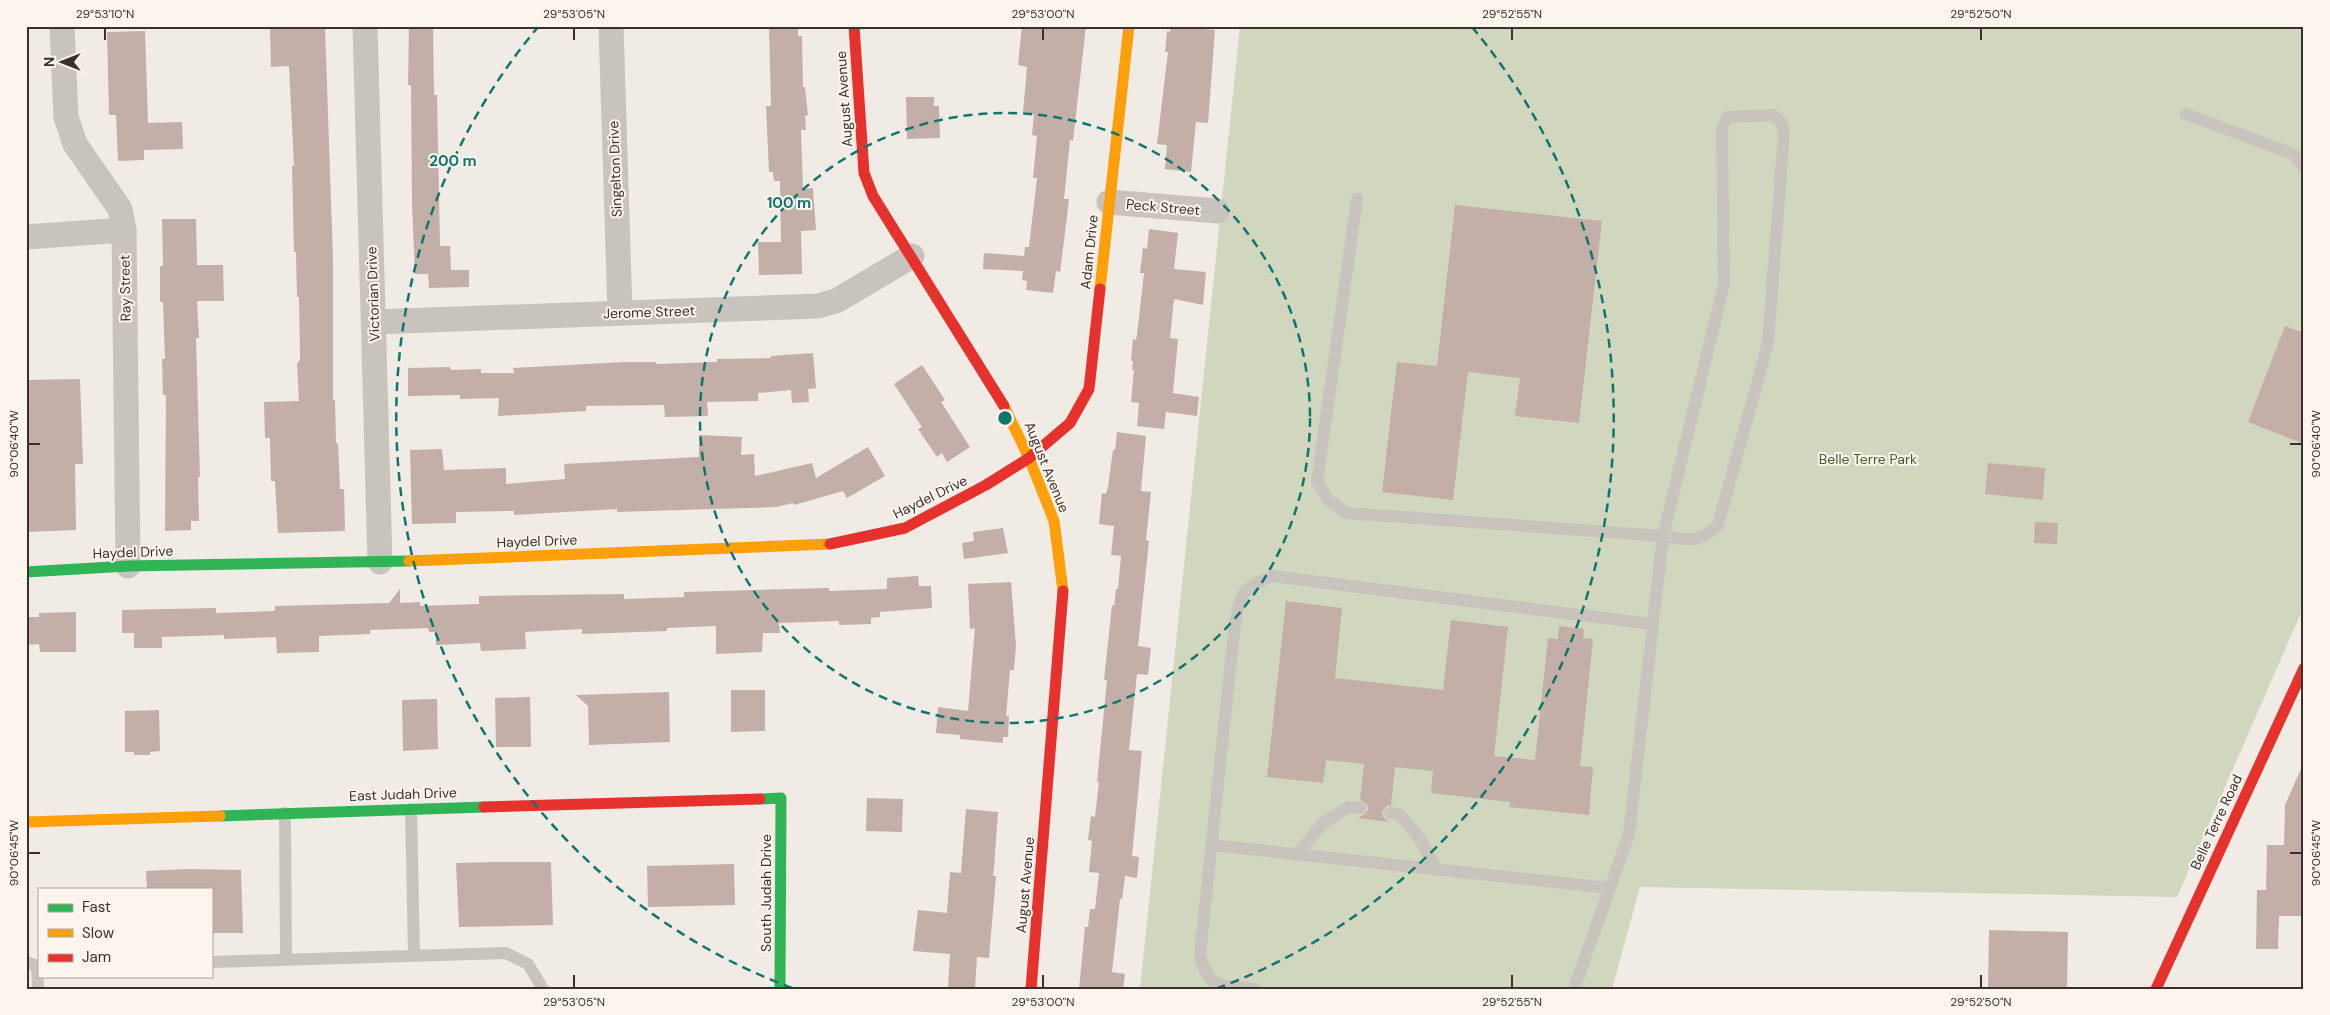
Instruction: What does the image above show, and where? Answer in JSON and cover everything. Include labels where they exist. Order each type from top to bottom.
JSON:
[{"type":"street","name":"Ray Street","points":[[62,26],[66,117],[75,144],[120,209],[124,230],[128,566]]},
{"type":"street","name":"Victorian Drive","points":[[365,26],[380,562]]},
{"type":"street","name":"Singelton Drive","points":[[611,26],[620,313]]},
{"type":"street","name":"August Avenue","points":[[854,26],[864,174],[873,196],[1009,415],[1030,458],[1054,521],[1064,598],[1031,989]]},
{"type":"street","name":"Adam Drive","points":[[1030,458],[1070,423],[1089,389],[1129,26]]},
{"type":"street","name":"Peck Street","points":[[1109,202],[1217,211]]},
{"type":"street","points":[[26,237],[124,230]]},
{"type":"street","name":"Jerome Street","points":[[374,322],[818,306],[836,302],[912,256]]},
{"type":"street","name":"Haydel Drive","points":[[26,572],[128,566],[380,562],[833,544],[905,528],[986,486],[1030,458]]},
{"type":"street","name":"Belle Terre Road","points":[[2156,989],[2297,697],[2304,668]]},
{"type":"street","name":"East Judah Drive","points":[[26,822],[781,798]]},
{"type":"street","name":"South Judah Drive","points":[[780,989],[781,798]]},
{"type":"lane","points":[[2186,114],[2293,154],[2304,168]]},
{"type":"lane","points":[[1357,199],[1317,482],[1329,500],[1346,513],[1663,536],[1689,540],[1706,537],[1718,525],[1768,343],[1784,133],[1781,122],[1773,115],[1728,117],[1722,128],[1724,284],[1663,536],[1629,834],[1574,989]]},
{"type":"lane","points":[[1255,989],[1216,984],[1204,972],[1200,954],[1234,632],[1240,597],[1253,583],[1272,576],[1652,624]]},
{"type":"lane","points":[[1297,855],[1322,824],[1348,807],[1360,808]]},
{"type":"lane","points":[[411,809],[414,955]]},
{"type":"lane","points":[[1390,812],[1399,814],[1418,836],[1437,870]]},
{"type":"lane","points":[[285,813],[286,959]]},
{"type":"lane","points":[[1211,846],[1610,888]]},
{"type":"lane","points":[[212,962],[506,953],[528,964],[543,989]]},
{"type":"lane","points":[[26,962],[37,966],[38,989]]},
{"type":"green space","name":"Belle Terre Park","points":[[1240,26],[2304,26],[2304,606],[2177,897],[1640,887],[1612,989],[1140,989]]},
{"type":"building","points":[[409,26],[433,26],[434,95],[437,95],[440,246],[450,246],[451,270],[469,270],[469,287],[429,288],[428,274],[415,274],[412,205],[411,85],[408,85]]},
{"type":"building","points":[[769,26],[798,26],[798,36],[802,36],[803,87],[805,87],[808,115],[805,116],[806,130],[801,130],[803,189],[813,188],[816,230],[801,231],[802,274],[759,275],[758,242],[781,242],[780,181],[774,181],[773,172],[769,172],[766,106],[771,106]]},
{"type":"building","points":[[1022,26],[1086,26],[1073,141],[1070,140],[1064,199],[1069,199],[1064,241],[1060,272],[1056,271],[1053,293],[1026,290],[1027,281],[1022,280],[1023,271],[983,269],[984,253],[1024,256],[1025,247],[1029,247],[1037,178],[1033,178],[1037,136],[1032,135],[1034,114],[1023,112],[1027,67],[1018,65]]},
{"type":"building","points":[[1171,26],[1215,30],[1208,123],[1196,122],[1191,172],[1165,169],[1167,145],[1157,144],[1168,52],[1165,52],[1167,31],[1170,32]]},
{"type":"building","points":[[325,27],[333,259],[333,400],[335,400],[340,489],[344,489],[345,531],[278,533],[275,481],[271,481],[270,438],[265,438],[264,402],[299,401],[297,364],[300,359],[299,297],[297,297],[296,252],[294,252],[292,166],[294,166],[289,66],[271,67],[270,28]]},
{"type":"building","points":[[145,31],[148,123],[182,122],[183,149],[144,150],[144,160],[118,161],[116,115],[109,115],[107,32]]},
{"type":"building","points":[[906,97],[934,97],[934,106],[939,106],[940,138],[907,139]]},
{"type":"building","points":[[1455,205],[1602,221],[1579,423],[1515,416],[1520,378],[1468,372],[1453,500],[1382,492],[1397,362],[1437,366]]},
{"type":"building","points":[[162,219],[196,219],[197,265],[223,265],[224,301],[197,301],[199,338],[196,338],[200,477],[198,477],[199,521],[191,521],[191,530],[165,531],[166,395],[163,395],[162,359],[165,359],[163,302],[160,302],[160,266],[163,266]]},
{"type":"building","points":[[1149,229],[1178,233],[1174,269],[1206,272],[1203,305],[1174,299],[1170,338],[1178,339],[1173,393],[1199,397],[1197,416],[1166,412],[1164,429],[1137,426],[1139,403],[1131,402],[1134,370],[1132,370],[1133,361],[1131,361],[1133,339],[1136,340],[1137,335],[1144,273],[1140,273],[1143,248],[1147,249]]},
{"type":"building","points":[[2285,326],[2304,333],[2304,444],[2248,422]]},
{"type":"building","points":[[813,353],[816,388],[808,389],[809,402],[792,403],[791,390],[758,393],[758,401],[707,402],[708,416],[665,417],[664,405],[586,406],[586,411],[498,416],[499,398],[460,399],[460,395],[408,396],[408,368],[450,367],[451,370],[481,369],[481,373],[514,373],[513,368],[624,362],[656,362],[656,364],[717,362],[717,359],[771,358],[771,356]]},
{"type":"building","points":[[922,365],[945,400],[941,402],[970,447],[947,462],[942,453],[937,457],[918,429],[922,427],[894,384]]},
{"type":"building","points":[[80,379],[83,464],[75,464],[76,530],[26,532],[26,380]]},
{"type":"building","points":[[1117,432],[1146,436],[1141,491],[1151,492],[1146,540],[1149,541],[1138,646],[1151,648],[1148,675],[1137,674],[1129,750],[1142,751],[1132,856],[1139,857],[1137,878],[1125,876],[1122,899],[1120,899],[1112,972],[1125,974],[1123,989],[1079,989],[1085,927],[1088,927],[1090,909],[1095,909],[1099,873],[1089,872],[1092,841],[1088,840],[1091,816],[1095,817],[1107,680],[1104,680],[1112,605],[1114,606],[1116,589],[1118,589],[1121,556],[1111,555],[1114,526],[1099,524],[1102,493],[1106,494],[1108,487]]},
{"type":"building","points":[[699,435],[742,437],[741,455],[754,454],[755,476],[812,463],[816,478],[868,447],[885,476],[847,498],[843,491],[794,505],[793,503],[776,507],[617,512],[617,509],[514,515],[514,511],[456,512],[456,523],[412,524],[410,450],[442,449],[444,470],[506,468],[506,484],[565,479],[564,464],[699,457]]},
{"type":"building","points":[[1988,463],[2045,468],[2043,500],[1985,494]]},
{"type":"building","points":[[2035,522],[2058,523],[2057,544],[2034,543]]},
{"type":"building","points":[[1003,528],[1008,553],[964,559],[962,543],[974,541],[973,532]]},
{"type":"building","points":[[918,576],[919,586],[931,586],[932,608],[880,612],[880,617],[871,618],[871,624],[839,625],[839,621],[779,623],[780,633],[763,633],[762,652],[716,654],[716,626],[667,628],[667,631],[582,634],[582,629],[525,632],[526,649],[481,651],[480,643],[436,645],[436,632],[429,632],[428,628],[370,630],[370,634],[319,636],[319,652],[277,653],[276,637],[224,639],[224,635],[162,637],[162,648],[134,648],[134,633],[122,633],[122,610],[216,608],[216,613],[275,611],[275,606],[389,603],[400,589],[400,603],[420,602],[420,606],[479,604],[479,596],[624,594],[624,599],[684,597],[684,592],[829,588],[829,591],[887,589],[887,578]]},
{"type":"building","points":[[1011,582],[1016,646],[1014,670],[1010,670],[1006,716],[1009,716],[1008,737],[1003,737],[1003,743],[960,739],[960,735],[936,733],[938,707],[968,711],[975,628],[970,629],[968,584]]},
{"type":"building","points":[[1286,601],[1342,608],[1335,678],[1443,690],[1451,620],[1508,627],[1494,756],[1535,760],[1548,638],[1558,639],[1559,626],[1584,629],[1583,638],[1593,639],[1580,766],[1593,767],[1589,815],[1509,807],[1510,802],[1431,793],[1433,771],[1395,767],[1391,805],[1386,806],[1382,812],[1383,817],[1389,822],[1358,818],[1366,813],[1368,809],[1367,804],[1360,800],[1364,764],[1326,760],[1323,783],[1267,777]]},
{"type":"building","points":[[76,612],[76,652],[40,652],[39,644],[26,645],[26,617],[39,617],[39,613]]},
{"type":"building","points":[[731,690],[765,690],[765,731],[731,732]]},
{"type":"building","points":[[669,692],[670,742],[589,745],[588,706],[576,695]]},
{"type":"building","points":[[530,697],[531,747],[496,747],[495,698]]},
{"type":"building","points":[[437,699],[438,749],[403,751],[402,700]]},
{"type":"building","points":[[159,710],[160,751],[150,752],[150,755],[134,755],[134,752],[125,752],[125,711]]},
{"type":"building","points":[[2304,762],[2304,916],[2279,916],[2278,949],[2256,949],[2257,890],[2266,890],[2267,845],[2284,845],[2285,805]]},
{"type":"building","points":[[867,798],[903,799],[902,832],[866,831]]},
{"type":"building","points":[[966,809],[998,812],[993,876],[996,876],[989,958],[977,957],[975,989],[948,989],[950,954],[913,951],[918,910],[947,913],[950,872],[961,873]]},
{"type":"building","points":[[551,862],[553,925],[459,927],[456,863]]},
{"type":"building","points":[[734,864],[735,905],[648,907],[647,866]]},
{"type":"building","points":[[186,869],[241,870],[243,933],[212,933],[212,888],[147,888],[146,871]]},
{"type":"building","points":[[1989,930],[2068,932],[2067,989],[1988,989]]},
{"type":"traffic: fast","points":[[26,572],[128,566],[409,561]]},
{"type":"traffic: fast","points":[[760,799],[781,798],[780,989]]},
{"type":"traffic: fast","points":[[220,816],[484,807]]},
{"type":"traffic: slow","points":[[1100,289],[1129,26]]},
{"type":"traffic: slow","points":[[1004,406],[1029,458],[1054,521],[1063,591]]},
{"type":"traffic: slow","points":[[409,561],[830,544]]},
{"type":"traffic: slow","points":[[26,822],[220,816]]},
{"type":"traffic: jam","points":[[854,26],[864,173],[873,196],[1004,406]]},
{"type":"traffic: jam","points":[[830,544],[905,528],[986,485],[1029,458],[1070,423],[1089,389],[1100,289]]},
{"type":"traffic: jam","points":[[1031,989],[1063,591]]},
{"type":"traffic: jam","points":[[2156,989],[2304,668]]},
{"type":"traffic: jam","points":[[484,807],[760,799]]}]
